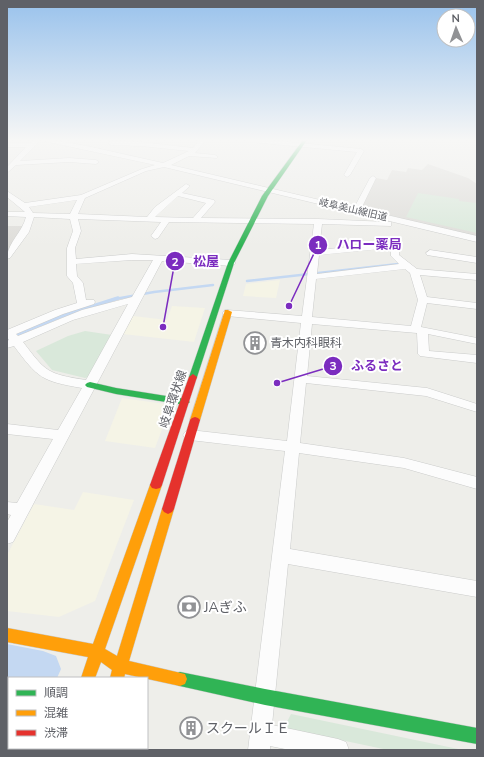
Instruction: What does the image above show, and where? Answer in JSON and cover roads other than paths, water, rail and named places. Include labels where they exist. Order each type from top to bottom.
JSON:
[{"type":"main road","name":"岐阜環状線","points":[[88,677],[185,402],[231,263],[251,221],[284,175]]},
{"type":"main road","name":"岐阜環状線","points":[[246,253],[273,191]]},
{"type":"main road","points":[[116,677],[228,310]]},
{"type":"main road","points":[[90,385],[116,391],[185,402]]},
{"type":"main road","points":[[7,635],[97,652],[120,666],[265,697],[477,736]]},
{"type":"street","points":[[23,206],[82,197],[132,175]]},
{"type":"street","name":"岐阜美山線旧道","points":[[207,175],[477,239]]},
{"type":"street","points":[[357,211],[359,204],[373,178]]},
{"type":"street","points":[[149,219],[158,209],[186,186]]},
{"type":"street","points":[[7,193],[23,206],[31,215],[30,222],[7,256]]},
{"type":"street","points":[[177,194],[211,202],[195,220]]},
{"type":"street","points":[[82,197],[73,216],[77,232],[71,248],[72,276],[78,283],[82,304]]},
{"type":"street","points":[[7,214],[167,220],[318,221],[398,224],[403,221]]},
{"type":"street","points":[[154,236],[167,220]]},
{"type":"street","points":[[318,221],[260,741],[338,750]]},
{"type":"street","points":[[315,253],[395,245],[395,256],[410,269],[424,300],[419,330],[424,354],[477,359]]},
{"type":"street","points":[[430,253],[477,260]]},
{"type":"street","points":[[72,262],[132,257],[231,263]]},
{"type":"street","points":[[7,537],[14,509],[63,435],[159,258]]},
{"type":"street","points":[[313,275],[410,269],[477,277]]},
{"type":"street","points":[[11,336],[44,318],[82,304],[138,295]]},
{"type":"street","points":[[11,336],[138,295]]},
{"type":"street","points":[[424,300],[477,306]]},
{"type":"street","points":[[228,310],[308,320],[419,330],[477,341]]},
{"type":"street","points":[[11,336],[45,374],[52,377],[90,385]]},
{"type":"street","points":[[301,379],[427,392],[477,408]]},
{"type":"street","points":[[7,428],[63,435]]},
{"type":"street","points":[[190,435],[293,447],[404,463],[477,483]]},
{"type":"street","points":[[281,555],[477,589]]},
{"type":"waterway","points":[[247,281],[398,264]]},
{"type":"waterway","points":[[115,299],[154,292],[213,285]]},
{"type":"waterway","points":[[7,339],[62,316],[118,298]]},
{"type":"waterway","points":[[7,662],[43,669]]},
{"type":"place","name":"ハロー薬局","points":[[289,306]]},
{"type":"place","name":"松屋","points":[[163,327]]},
{"type":"place","name":"青木内科眼科","points":[[255,343]]},
{"type":"place","name":"ふるさと","points":[[277,383]]},
{"type":"place","name":"JAぎふ","points":[[189,607]]},
{"type":"place","name":"スクールＩＥ","points":[[191,728]]}]
